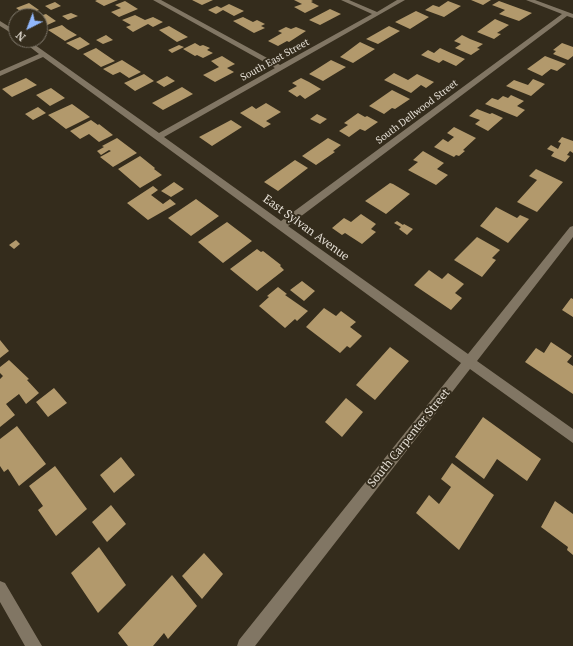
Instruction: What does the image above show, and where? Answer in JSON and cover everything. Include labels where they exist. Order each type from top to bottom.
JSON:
[{"type":"street","points":[[156,0],[280,68]]},
{"type":"street","points":[[344,0],[377,14]]},
{"type":"street","name":"South East Street","points":[[158,137],[402,0]]},
{"type":"street","points":[[529,0],[569,15]]},
{"type":"street","name":"South Dellwood Street","points":[[281,226],[569,15]]},
{"type":"street","name":"East Sylvan Avenue","points":[[35,48],[573,437]]},
{"type":"street","points":[[0,74],[44,54]]},
{"type":"street","name":"South Carpenter Street","points":[[245,646],[337,528],[470,363],[573,230]]},
{"type":"street","points":[[0,588],[34,646]]},
{"type":"building","points":[[118,0],[104,6],[95,1]]},
{"type":"building","points":[[192,0],[213,0],[202,5]]},
{"type":"building","points":[[294,0],[311,0],[313,1],[311,2],[319,6],[305,13],[294,7],[302,4]]},
{"type":"building","points":[[471,0],[491,0],[483,5]]},
{"type":"building","points":[[125,1],[138,9],[119,17],[111,12],[121,8],[115,5]]},
{"type":"building","points":[[448,1],[461,6],[444,17],[425,10],[433,5],[439,7]]},
{"type":"building","points":[[499,1],[532,13],[519,21],[499,14],[505,10],[492,5]]},
{"type":"building","points":[[55,2],[61,6],[51,10],[45,6]]},
{"type":"building","points":[[29,3],[36,8],[16,8]]},
{"type":"building","points":[[229,4],[244,11],[234,16],[223,10],[216,14],[208,10],[217,6],[221,8]]},
{"type":"building","points":[[330,9],[341,14],[320,25],[309,20]]},
{"type":"building","points":[[416,11],[429,17],[410,29],[395,22]]},
{"type":"building","points":[[71,13],[78,16],[68,20],[62,16]]},
{"type":"building","points":[[48,15],[56,21],[48,25]]},
{"type":"building","points":[[135,15],[145,20],[153,17],[163,22],[153,27],[148,24],[133,32],[126,27],[131,25],[122,20]]},
{"type":"building","points":[[243,17],[253,22],[257,20],[265,24],[261,26],[265,28],[254,33],[233,21]]},
{"type":"building","points":[[495,19],[509,25],[497,33],[501,34],[494,39],[477,32]]},
{"type":"building","points":[[62,25],[77,35],[65,41],[48,30]]},
{"type":"building","points":[[169,26],[188,37],[177,42],[159,30]]},
{"type":"building","points":[[389,26],[400,31],[378,44],[366,39]]},
{"type":"building","points":[[286,27],[291,29],[296,27],[306,31],[289,42],[287,41],[278,46],[268,41],[282,33],[278,31]]},
{"type":"building","points":[[106,35],[113,40],[103,44],[96,40]]},
{"type":"building","points":[[462,35],[483,44],[477,48],[480,49],[471,55],[455,48],[461,44],[454,41]]},
{"type":"building","points":[[80,37],[90,44],[78,50],[66,43]]},
{"type":"building","points":[[360,42],[375,49],[353,63],[340,57]]},
{"type":"building","points":[[195,43],[200,46],[203,45],[210,48],[207,50],[213,53],[203,58],[197,55],[195,56],[183,49]]},
{"type":"building","points":[[562,43],[573,47],[573,56],[568,60],[553,54],[556,51],[553,50]]},
{"type":"building","points":[[179,45],[184,47],[172,53],[168,50]]},
{"type":"building","points":[[96,48],[115,61],[101,67],[83,54]]},
{"type":"building","points":[[440,48],[465,59],[456,66],[443,60],[439,63],[421,55],[428,50],[434,53]]},
{"type":"building","points":[[222,56],[235,64],[227,68],[234,72],[215,82],[203,75],[219,67],[211,61]]},
{"type":"building","points":[[545,56],[566,64],[557,71],[551,69],[542,76],[527,69]]},
{"type":"building","points":[[122,60],[141,72],[129,78],[120,72],[113,75],[103,69]]},
{"type":"building","points":[[331,60],[346,67],[323,81],[309,74]]},
{"type":"building","points":[[394,73],[408,80],[417,74],[434,82],[426,88],[421,85],[411,93],[384,80]]},
{"type":"building","points":[[144,74],[154,81],[135,91],[124,83]]},
{"type":"building","points":[[167,76],[175,81],[164,87],[156,82]]},
{"type":"building","points":[[26,78],[37,85],[12,97],[2,89]]},
{"type":"building","points":[[301,78],[321,89],[305,99],[300,95],[297,97],[288,91],[297,86],[292,83]]},
{"type":"building","points":[[533,79],[545,84],[531,96],[506,86],[514,80],[528,85]]},
{"type":"building","points":[[182,87],[193,94],[163,110],[152,103]]},
{"type":"building","points":[[51,88],[65,98],[50,106],[36,95]]},
{"type":"building","points":[[392,90],[410,99],[384,114],[369,106]]},
{"type":"building","points":[[511,95],[524,101],[517,106],[525,110],[517,117],[485,104],[492,98],[498,100],[503,96],[508,98]]},
{"type":"building","points":[[266,103],[281,112],[266,121],[271,124],[264,128],[240,113],[252,106],[256,109]]},
{"type":"building","points":[[72,104],[90,117],[66,129],[48,115]]},
{"type":"building","points":[[38,107],[46,113],[33,120],[25,114]]},
{"type":"building","points":[[477,109],[503,118],[488,131],[475,124],[480,120],[469,116]]},
{"type":"building","points":[[358,113],[378,122],[365,131],[360,129],[349,137],[339,131],[348,125],[344,123]]},
{"type":"building","points":[[317,114],[327,119],[320,124],[310,119]]},
{"type":"building","points":[[91,120],[98,125],[99,124],[113,135],[99,142],[89,134],[80,139],[70,131]]},
{"type":"building","points":[[231,120],[242,127],[212,146],[199,137]]},
{"type":"building","points":[[454,127],[476,138],[463,150],[465,151],[459,156],[456,155],[454,157],[434,147],[443,139],[448,142],[454,137],[447,133]]},
{"type":"building","points":[[562,137],[573,141],[573,153],[570,151],[567,155],[570,156],[565,162],[551,156],[554,152],[547,149],[551,145],[558,149],[561,143],[558,142]]},
{"type":"building","points":[[117,138],[137,153],[113,167],[100,157],[111,151],[109,150],[101,155],[97,151],[104,147],[102,146]]},
{"type":"building","points":[[328,138],[341,145],[333,151],[335,152],[316,165],[302,156]]},
{"type":"building","points":[[423,151],[444,163],[437,169],[448,175],[436,185],[408,170],[418,162],[413,160]]},
{"type":"building","points":[[140,156],[162,175],[140,188],[118,169]]},
{"type":"building","points":[[295,160],[308,168],[278,191],[264,182]]},
{"type":"building","points":[[536,169],[563,182],[537,212],[517,202],[537,180],[529,176]]},
{"type":"building","points":[[174,182],[184,189],[171,197],[161,191]]},
{"type":"building","points":[[390,183],[410,194],[386,214],[365,201]]},
{"type":"building","points":[[153,186],[158,190],[151,195],[163,204],[170,199],[176,204],[148,220],[127,203]]},
{"type":"building","points":[[196,199],[219,216],[191,236],[168,218]]},
{"type":"building","points":[[496,207],[517,218],[520,215],[529,219],[508,243],[480,226]]},
{"type":"building","points":[[361,214],[376,224],[371,229],[376,232],[362,244],[345,233],[342,235],[332,228],[344,218],[351,222]]},
{"type":"building","points":[[397,221],[413,229],[407,235],[399,229],[401,227],[394,223]]},
{"type":"building","points":[[227,222],[252,241],[223,263],[198,242]]},
{"type":"building","points":[[477,237],[500,250],[492,258],[496,260],[482,277],[454,260]]},
{"type":"building","points":[[16,240],[20,244],[14,249],[9,245]]},
{"type":"building","points":[[257,249],[261,252],[263,251],[281,265],[280,266],[284,270],[257,291],[230,269]]},
{"type":"building","points":[[429,270],[442,279],[448,273],[464,284],[455,293],[462,298],[451,310],[414,285]]},
{"type":"building","points":[[302,281],[315,291],[304,301],[290,290]]},
{"type":"building","points":[[278,287],[287,294],[285,295],[308,311],[297,321],[295,319],[285,328],[259,306],[269,297],[267,296]]},
{"type":"building","points":[[571,298],[573,299],[573,317],[562,310]]},
{"type":"building","points":[[324,308],[336,316],[341,311],[356,322],[350,327],[362,336],[350,348],[347,346],[340,353],[306,327]]},
{"type":"building","points":[[0,340],[9,351],[0,358]]},
{"type":"building","points":[[551,342],[572,356],[567,362],[573,366],[573,394],[525,362],[536,348],[544,353]]},
{"type":"building","points":[[390,347],[409,361],[375,400],[356,385]]},
{"type":"building","points":[[9,360],[29,379],[27,380],[39,393],[26,404],[19,394],[6,404],[15,415],[0,427],[0,379],[3,376],[0,373],[0,367]]},
{"type":"building","points":[[54,388],[67,403],[48,417],[36,402]]},
{"type":"building","points":[[346,398],[363,412],[342,437],[325,422]]},
{"type":"building","points":[[483,417],[541,459],[527,481],[497,459],[484,479],[455,457]]},
{"type":"building","points":[[17,426],[46,464],[19,486],[8,469],[4,472],[0,466],[0,439]]},
{"type":"building","points":[[121,457],[135,475],[114,493],[100,475]]},
{"type":"building","points":[[452,463],[494,495],[459,550],[416,513],[429,495],[439,504],[451,487],[441,479]]},
{"type":"building","points":[[55,466],[87,509],[56,536],[38,510],[43,506],[29,486]]},
{"type":"building","points":[[555,501],[573,514],[573,555],[567,550],[568,547],[541,527]]},
{"type":"building","points":[[111,505],[126,524],[107,542],[92,522]]},
{"type":"building","points":[[99,547],[126,585],[98,613],[71,573]]},
{"type":"building","points":[[204,553],[223,574],[202,599],[182,576]]},
{"type":"building","points":[[172,575],[197,606],[168,639],[164,633],[153,646],[128,646],[118,633]]}]
